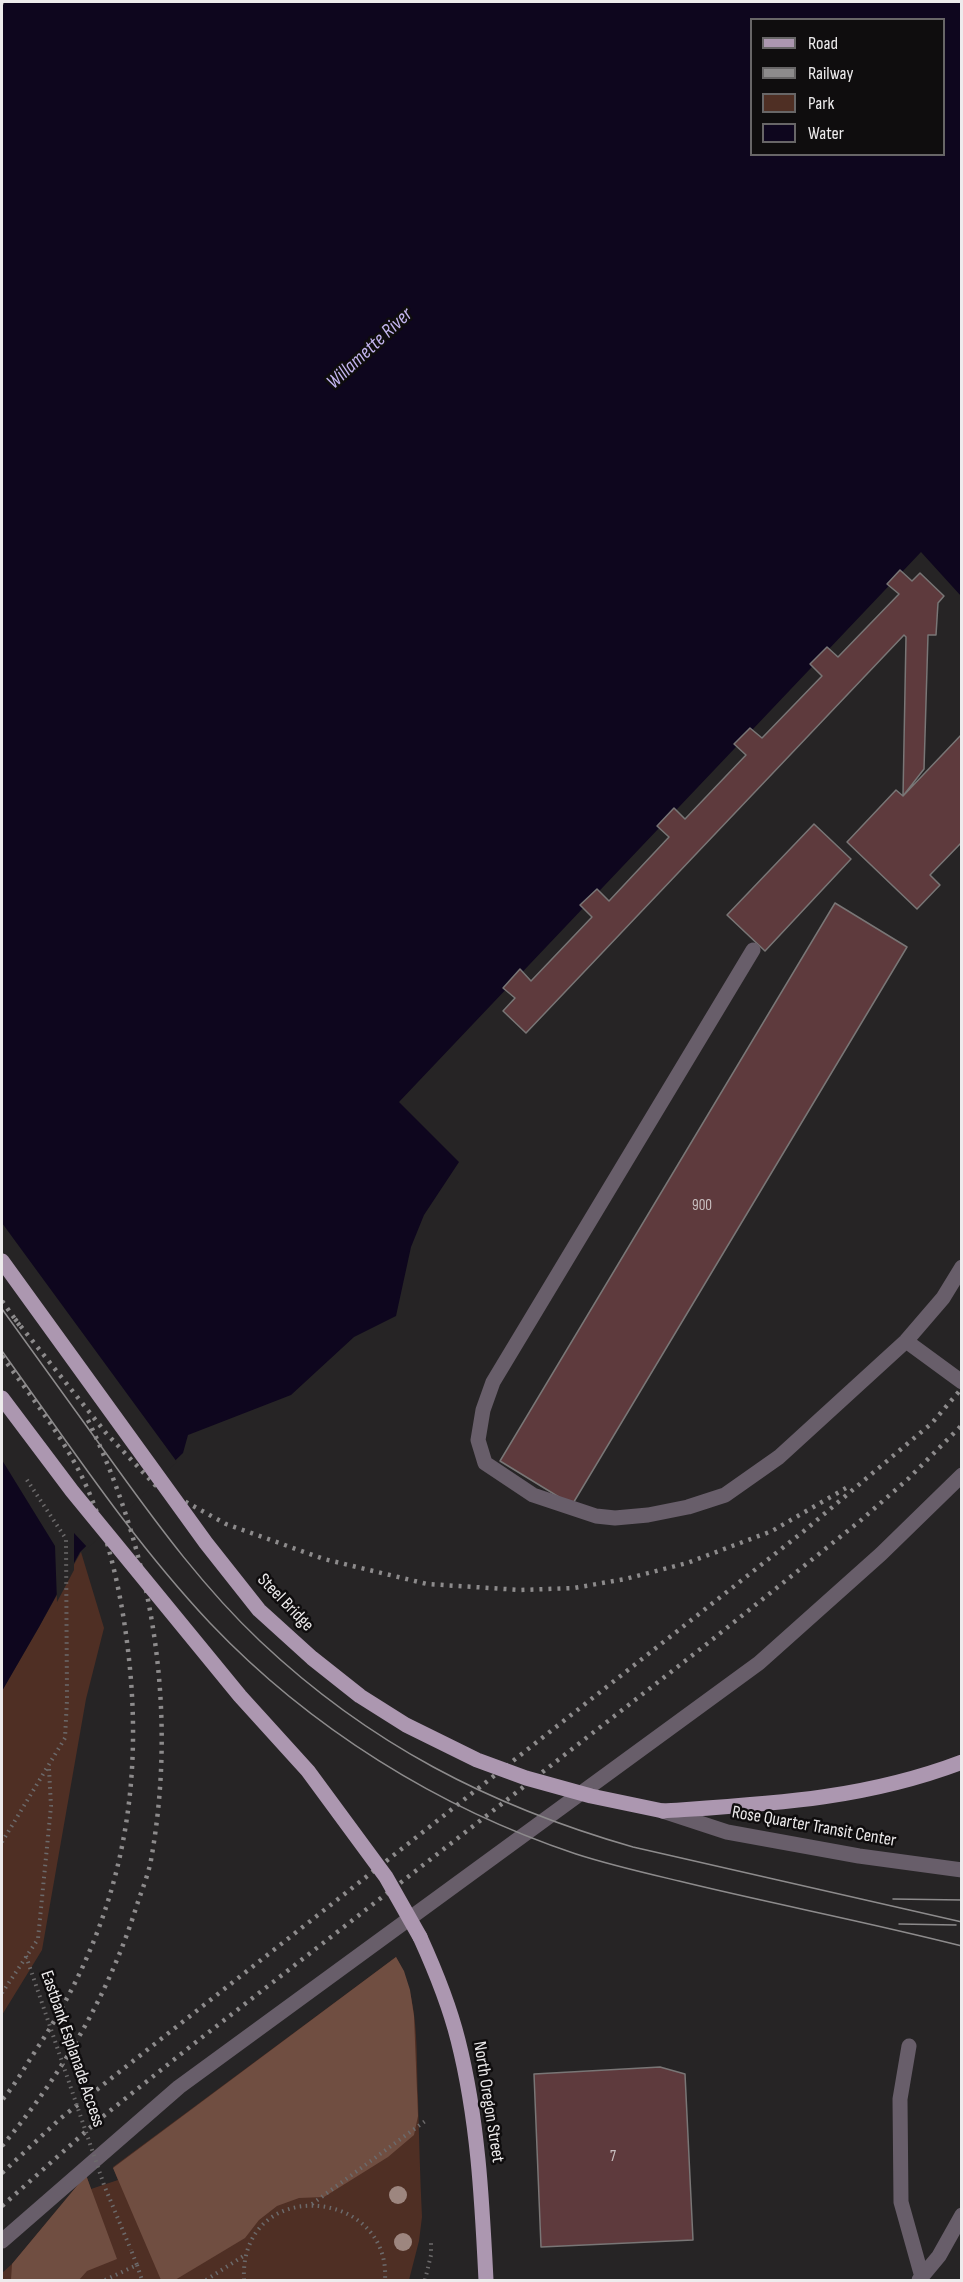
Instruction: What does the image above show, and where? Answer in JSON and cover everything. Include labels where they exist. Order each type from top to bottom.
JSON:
[{"type":"main road","name":"Steel Bridge","points":[[2,1261],[206,1543],[259,1610],[312,1658],[360,1696],[406,1725],[477,1760],[526,1778],[663,1811],[785,1803],[854,1793],[931,1774],[962,1762]]},
{"type":"main road","name":"North Oregon Street","points":[[2,1398],[72,1491],[240,1696],[308,1771],[386,1877],[420,1937],[440,1981],[458,2039],[469,2092],[481,2188],[486,2280]]},
{"type":"street","points":[[753,950],[493,1382],[483,1410],[478,1440],[485,1463],[533,1495],[596,1515],[615,1518],[648,1515],[688,1507],[724,1495],[779,1456],[906,1341],[943,1298],[962,1267]]},
{"type":"street","points":[[906,1341],[962,1382]]},
{"type":"street","points":[[2,2241],[179,2087],[759,1663],[881,1554],[962,1475]]},
{"type":"street","name":"Rose Quarter Transit Center","points":[[663,1811],[727,1832],[859,1856],[962,1870]]},
{"type":"street","points":[[909,2046],[900,2099],[902,2202],[922,2279]]},
{"type":"street","points":[[922,2279],[939,2256],[962,2215]]},
{"type":"path","points":[[2,1842],[65,1738],[67,1700],[66,1539],[19,1469]]},
{"type":"path","name":"Eastbank Esplanade Access","points":[[49,1766],[51,1806],[38,1939],[27,1956],[104,2185],[142,2280]]},
{"type":"path","points":[[2,1993],[27,1956]]},
{"type":"path","points":[[311,2205],[428,2119]]},
{"type":"path","points":[[244,2280],[246,2254],[261,2228],[285,2210],[311,2205],[330,2207],[355,2218],[365,2227],[380,2251],[386,2273],[385,2280]]},
{"type":"path","points":[[425,2280],[431,2255],[431,2239]]},
{"type":"path","points":[[206,2280],[246,2254]]},
{"type":"path","points":[[105,2280],[137,2265]]},
{"type":"green space","points":[[81,1552],[104,1628],[86,1699],[42,1950],[2,2015],[2,1691]]},
{"type":"green space","points":[[396,1957],[404,1973],[413,2007],[416,2043],[422,2217],[419,2241],[409,2280],[2,2280],[2,2273],[86,2175],[91,2189],[118,2180],[113,2167]]},
{"type":"shaded area","points":[[396,1957],[404,1971],[410,1990],[414,2016],[418,2116],[414,2135],[388,2157],[324,2197],[299,2198],[277,2206],[259,2220],[245,2238],[175,2280],[161,2280],[113,2168]]},
{"type":"shaded area","points":[[86,2175],[117,2259],[87,2271],[79,2280],[11,2280],[12,2264]]},
{"type":"water","name":"Willamette River","points":[[2,2],[961,2],[961,596],[921,552],[399,1102],[459,1162],[424,1215],[411,1247],[396,1316],[354,1337],[291,1395],[188,1435],[183,1453],[80,1552],[2,1691]]},
{"type":"pier","points":[[2,1223],[177,1462],[88,1548],[74,1533],[74,1570],[57,1602],[55,1546],[2,1460]]},
{"type":"building","points":[[900,570],[912,581],[920,573],[944,596],[938,603],[936,635],[928,635],[924,769],[903,796],[906,637],[904,635],[526,1033],[503,1011],[515,998],[503,988],[520,969],[531,981],[592,917],[580,905],[597,889],[609,901],[669,837],[657,826],[674,808],[685,819],[746,755],[734,744],[750,728],[762,738],[822,676],[810,664],[827,647],[838,657],[899,594],[887,584]]},
{"type":"building","points":[[962,734],[962,842],[930,875],[940,885],[917,909],[847,842],[896,790],[903,796]]},
{"type":"building","points":[[814,824],[851,859],[765,951],[727,915]]},
{"type":"building","points":[[835,903],[907,947],[572,1505],[500,1461]]},
{"type":"building","points":[[660,2067],[685,2074],[693,2240],[541,2247],[534,2074]]},
{"type":"tram line","points":[[2,1309],[149,1513],[220,1600],[301,1678],[388,1741],[481,1791],[580,1831],[633,1847],[962,1922]]},
{"type":"tram line","points":[[2,1351],[127,1525],[210,1623],[290,1697],[379,1761],[475,1813],[576,1854],[653,1875],[962,1946]]},
{"type":"tram line","points":[[893,1899],[962,1900]]},
{"type":"tram line","points":[[899,1924],[956,1925]]},
{"type":"railway","points":[[2,1301],[20,1326]]},
{"type":"railway","points":[[15,1319],[106,1433],[155,1485],[226,1524],[324,1559],[427,1584],[521,1590],[574,1588],[625,1579],[687,1563],[772,1531],[846,1488]]},
{"type":"railway","points":[[2,1356],[66,1448],[84,1481],[99,1520],[112,1560],[124,1621],[132,1696],[133,1749],[129,1801],[121,1851],[108,1901],[90,1949],[68,1997],[17,2080],[2,2100]]},
{"type":"railway","points":[[2,2173],[61,2118],[804,1531],[932,1423],[962,1388]]},
{"type":"railway","points":[[2,2146],[44,2092],[63,2063],[81,2034],[112,1972],[148,1872],[159,1803],[162,1747],[160,1690],[154,1633],[143,1577],[128,1522],[109,1468],[86,1416]]},
{"type":"railway","points":[[2,2206],[101,2118],[191,2046],[703,1647],[860,1521],[908,1479],[962,1425]]}]
